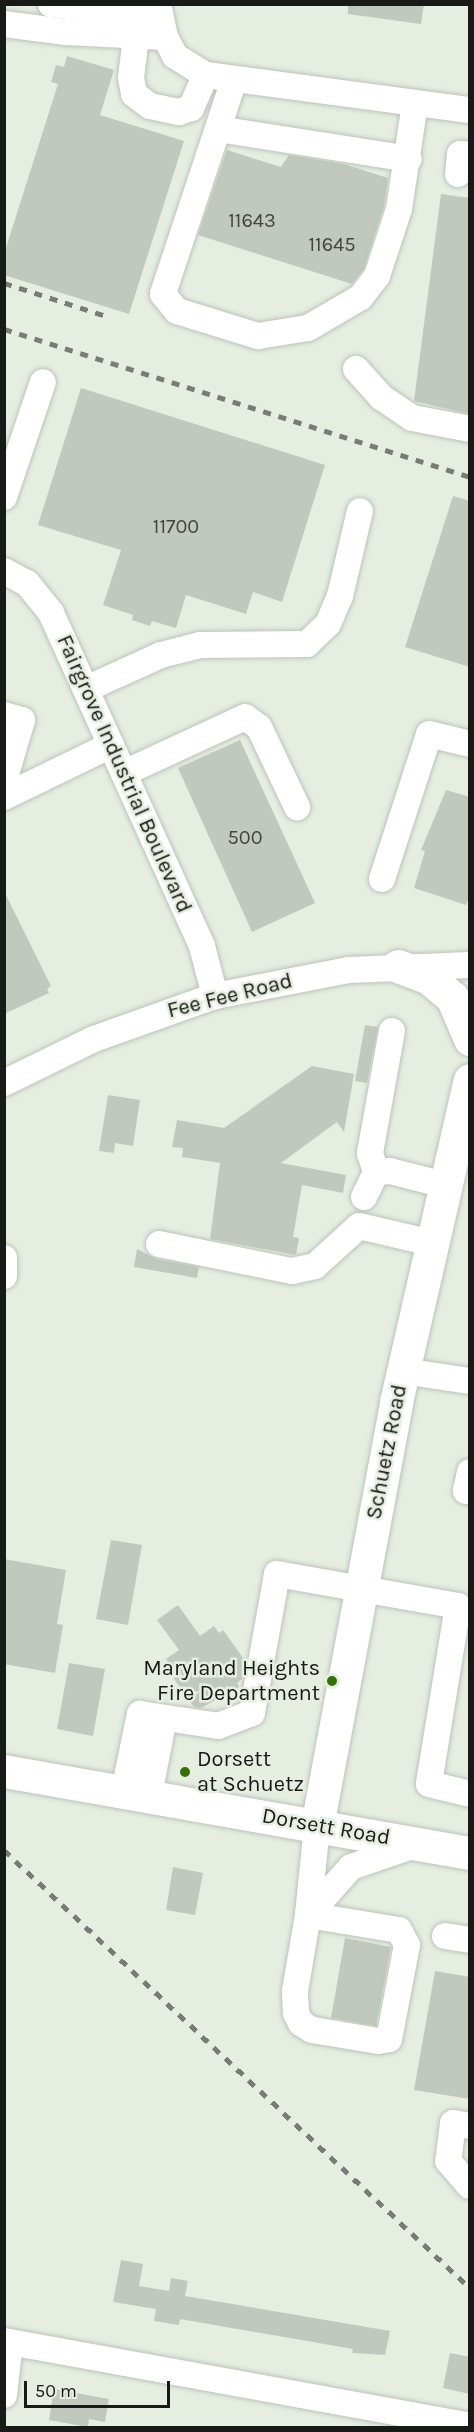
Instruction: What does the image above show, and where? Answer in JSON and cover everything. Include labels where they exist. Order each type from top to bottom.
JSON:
[{"type":"main road","points":[[398,966],[429,978],[452,996],[470,1039]]},
{"type":"main road","name":"Schuetz Road","points":[[317,1826],[360,1587],[403,1371],[470,1080]]},
{"type":"main road","name":"Dorsett Road","points":[[4,1771],[470,1852]]},
{"type":"street","points":[[51,4],[111,8],[161,19]]},
{"type":"street","points":[[4,24],[136,37],[161,19]]},
{"type":"street","points":[[161,19],[175,56],[206,75],[470,110]]},
{"type":"street","points":[[136,37],[131,78],[134,94],[150,106],[179,112],[191,108],[206,75]]},
{"type":"street","points":[[234,80],[163,294],[177,311],[258,336],[308,328],[361,297],[384,262],[409,159],[415,103]]},
{"type":"street","points":[[218,129],[409,159]]},
{"type":"street","points":[[356,369],[381,397],[412,418],[470,429]]},
{"type":"street","points":[[4,497],[43,382]]},
{"type":"street","points":[[86,689],[161,655],[200,645],[307,644],[328,624],[340,596],[360,511]]},
{"type":"street","name":"Fairgrove Industrial Boulevard","points":[[4,571],[27,583],[39,595],[86,689],[202,946],[215,996]]},
{"type":"street","points":[[4,715],[22,720],[4,781]]},
{"type":"street","points":[[124,773],[245,717],[259,727],[297,807]]},
{"type":"street","points":[[382,879],[429,734],[470,744]]},
{"type":"street","points":[[4,797],[111,744]]},
{"type":"street","name":"Fee Fee Road","points":[[4,1083],[94,1039],[215,996],[349,970],[398,966],[470,965]]},
{"type":"street","points":[[364,1197],[376,1172],[370,1153],[392,1031]]},
{"type":"street","points":[[376,1172],[390,1171],[445,1185]]},
{"type":"street","points":[[159,1244],[292,1271],[315,1266],[359,1226],[432,1243]]},
{"type":"street","points":[[4,1258],[4,1276]]},
{"type":"street","points":[[403,1371],[470,1381]]},
{"type":"street","points":[[470,1472],[466,1491],[470,1491]]},
{"type":"street","points":[[137,1793],[152,1716],[218,1726],[252,1713],[277,1574],[459,1606],[429,1784],[470,1794]]},
{"type":"street","points":[[308,1915],[399,1930],[406,1936],[408,1945],[388,2039],[378,2041],[312,2030],[301,2023],[296,2013],[295,1991],[308,1915],[317,1826]]},
{"type":"street","points":[[308,1915],[351,1867],[419,1844]]},
{"type":"street","points":[[445,1936],[470,1940]]},
{"type":"street","points":[[470,2126],[453,2123],[448,2161],[470,2186]]},
{"type":"street","points":[[4,2395],[8,2341],[387,2419],[470,2426]]},
{"type":"building","points":[[348,4],[424,4],[421,24],[348,14]]},
{"type":"building","points":[[67,56],[114,70],[100,115],[184,141],[129,314],[4,275],[4,254],[58,84],[51,82],[56,65],[64,67]]},
{"type":"building","points":[[227,150],[281,167],[289,155],[344,164],[388,178],[384,206],[364,269],[352,284],[198,235]]},
{"type":"building","points":[[441,194],[470,198],[470,414],[414,401]]},
{"type":"building","points":[[81,388],[325,465],[282,602],[253,592],[246,614],[186,595],[176,628],[152,621],[150,626],[132,620],[133,615],[103,605],[121,550],[38,525]]},
{"type":"building","points":[[453,496],[470,501],[470,667],[405,647]]},
{"type":"building","points":[[240,740],[315,903],[252,932],[178,768]]},
{"type":"building","points":[[446,790],[470,797],[470,895],[466,905],[414,888],[425,851],[421,850]]},
{"type":"building","points":[[4,891],[51,986],[47,989],[49,993],[4,1014]]},
{"type":"building","points":[[365,1025],[378,1027],[367,1083],[355,1081]]},
{"type":"building","points":[[312,1066],[354,1074],[344,1132],[337,1122],[281,1163],[346,1175],[343,1193],[302,1185],[293,1237],[299,1238],[296,1255],[210,1239],[220,1163],[182,1157],[183,1148],[172,1147],[177,1120],[224,1128]]},
{"type":"building","points":[[108,1095],[140,1100],[133,1146],[115,1143],[114,1153],[99,1151]]},
{"type":"building","points":[[137,1249],[156,1259],[199,1267],[197,1278],[134,1267]]},
{"type":"building","points":[[111,1540],[142,1545],[128,1625],[96,1619]]},
{"type":"building","points":[[4,1559],[66,1570],[57,1624],[63,1625],[55,1673],[4,1664]]},
{"type":"building","points":[[178,1605],[200,1636],[214,1626],[219,1633],[223,1630],[246,1662],[243,1678],[237,1683],[239,1687],[201,1708],[194,1707],[167,1669],[171,1666],[166,1659],[179,1650],[157,1620]]},
{"type":"building","points":[[69,1663],[105,1669],[93,1736],[57,1729]]},
{"type":"building","points":[[173,1867],[203,1873],[195,1915],[166,1910]]},
{"type":"building","points":[[345,1938],[391,1947],[376,2026],[331,2018]]},
{"type":"building","points":[[435,1971],[470,1977],[470,2099],[414,2090]]},
{"type":"building","points":[[121,2260],[143,2264],[139,2286],[169,2291],[171,2278],[188,2281],[185,2296],[390,2331],[385,2355],[352,2353],[353,2349],[180,2319],[179,2325],[154,2321],[156,2309],[113,2302]]},
{"type":"building","points":[[450,2353],[470,2357],[470,2394],[443,2388]]},
{"type":"building","points":[[54,2389],[109,2399],[105,2422],[89,2419],[88,2427],[49,2420]]},
{"type":"railway","points":[[4,283],[106,316]]},
{"type":"railway","points":[[4,329],[470,477]]},
{"type":"railway","points":[[4,1850],[470,2288]]},
{"type":"place","name":"Maryland Heights Fire Department","points":[[332,1681]]},
{"type":"place","name":"Dorsett at Schuetz","points":[[185,1772]]}]
